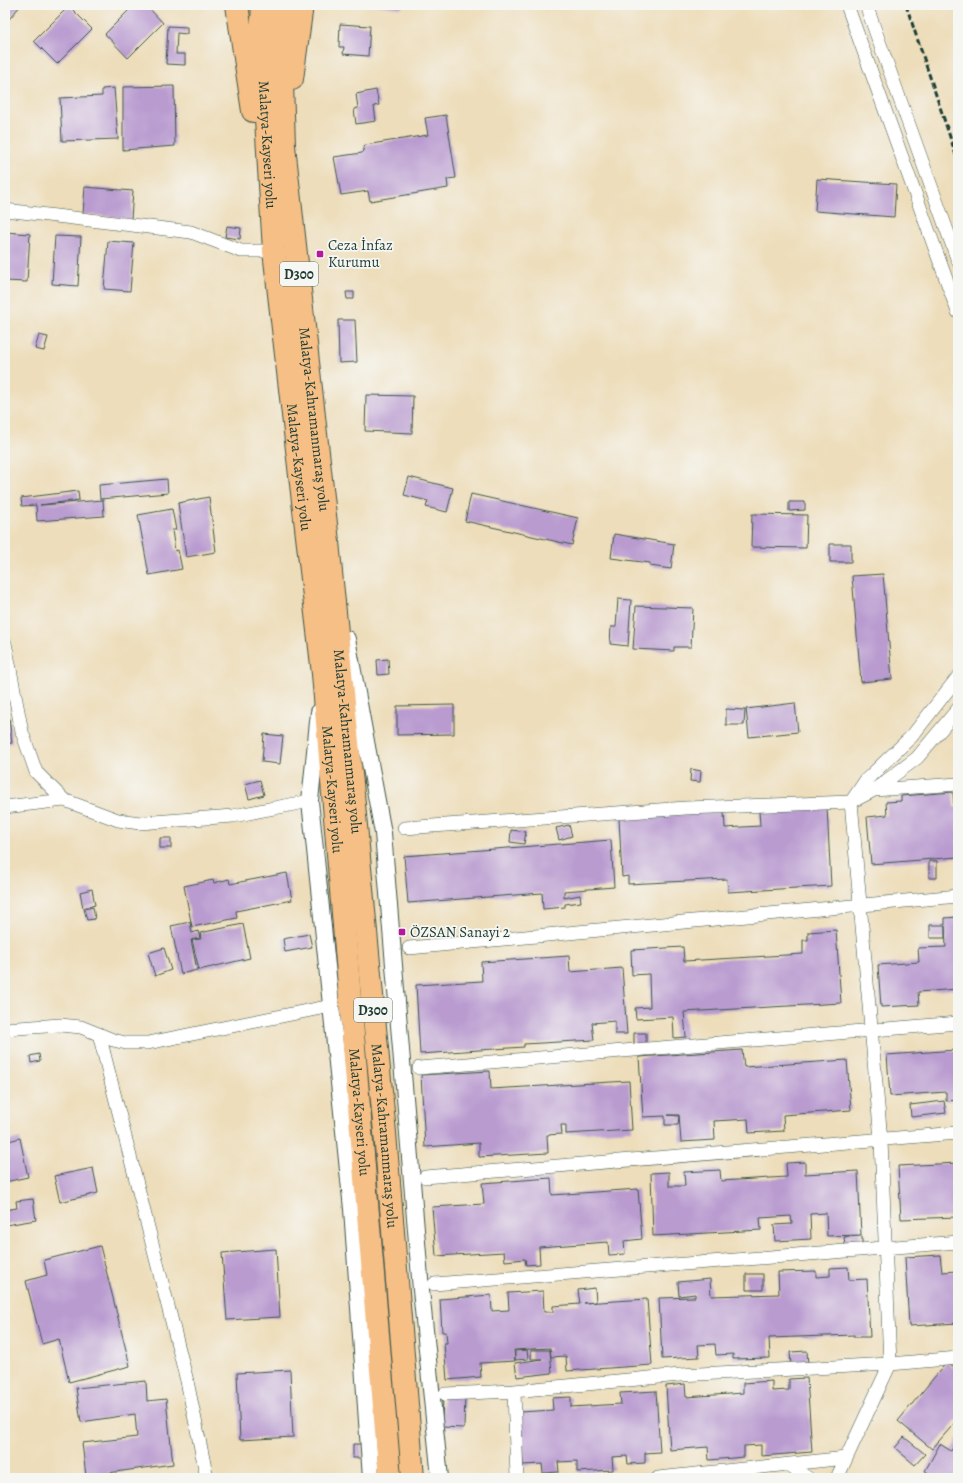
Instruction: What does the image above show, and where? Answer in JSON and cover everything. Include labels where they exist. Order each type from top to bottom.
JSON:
[{"type":"highway","points":[[237,5],[274,251]]},
{"type":"highway","name":"Malatya-Kayseri yolu","points":[[263,5],[261,36],[274,251],[323,674],[390,1478]]},
{"type":"highway","name":"Malatya-Kahramanmaraş yolu","points":[[281,5],[280,18],[284,146],[328,542],[383,1117],[414,1478]]},
{"type":"highway","points":[[284,146],[302,5]]},
{"type":"street","points":[[847,5],[958,312]]},
{"type":"street","points":[[866,5],[958,261]]},
{"type":"street","points":[[5,210],[190,232],[241,251],[274,251]]},
{"type":"street","points":[[328,542],[383,833],[421,1290],[440,1478]]},
{"type":"street","points":[[5,643],[22,732],[36,772],[64,800],[118,820],[140,823],[233,816],[310,801]]},
{"type":"street","points":[[323,674],[310,801],[352,1209],[371,1478]]},
{"type":"street","points":[[837,1478],[890,1364],[881,1140],[851,802],[866,780],[912,736],[958,677]]},
{"type":"street","points":[[404,828],[686,808],[851,802],[874,790],[917,758],[958,709]]},
{"type":"street","points":[[874,790],[958,784]]},
{"type":"street","points":[[5,807],[64,800]]},
{"type":"street","points":[[409,948],[958,896]]},
{"type":"street","points":[[5,1029],[60,1026],[82,1027],[113,1040],[126,1043],[148,1043],[331,1006]]},
{"type":"street","points":[[419,1068],[958,1023]]},
{"type":"street","points":[[99,1034],[187,1381],[207,1478]]},
{"type":"street","points":[[425,1177],[958,1133]]},
{"type":"street","points":[[434,1284],[958,1242]]},
{"type":"street","points":[[445,1394],[514,1391],[680,1375],[890,1364],[958,1358]]},
{"type":"street","points":[[514,1391],[517,1478]]},
{"type":"street","points":[[658,1478],[689,1476],[846,1458]]},
{"type":"street","points":[[788,1465],[808,1478]]},
{"type":"building","points":[[5,5],[21,5],[5,24]]},
{"type":"building","points":[[134,5],[146,5],[163,23],[128,58],[105,34]]},
{"type":"building","points":[[373,5],[401,5],[401,8]]},
{"type":"building","points":[[69,6],[92,29],[57,64],[34,41]]},
{"type":"building","points":[[340,24],[370,26],[368,56],[343,54],[344,47],[339,47]]},
{"type":"building","points":[[168,26],[187,27],[187,34],[177,33],[176,54],[185,54],[185,65],[166,64]]},
{"type":"building","points":[[174,86],[175,146],[123,150],[123,87]]},
{"type":"building","points":[[114,88],[118,139],[62,141],[60,98],[102,96],[102,89]]},
{"type":"building","points":[[376,90],[379,105],[374,106],[376,121],[356,124],[354,109],[358,108],[356,94]]},
{"type":"building","points":[[446,115],[456,178],[447,179],[448,188],[370,201],[368,191],[341,195],[334,157],[362,153],[365,145],[428,135],[425,118]]},
{"type":"building","points":[[817,179],[896,184],[894,217],[815,211]]},
{"type":"building","points":[[85,187],[133,191],[131,219],[83,214]]},
{"type":"building","points":[[227,226],[241,228],[240,239],[225,237]]},
{"type":"building","points":[[5,232],[30,234],[27,282],[5,281]]},
{"type":"building","points":[[55,236],[81,237],[78,286],[52,284]]},
{"type":"building","points":[[108,241],[134,243],[130,291],[104,289]]},
{"type":"building","points":[[346,292],[354,292],[354,299],[347,299]]},
{"type":"building","points":[[338,320],[355,320],[357,362],[339,363]]},
{"type":"building","points":[[39,335],[48,337],[44,351],[35,349]]},
{"type":"building","points":[[366,395],[413,396],[412,433],[365,431]]},
{"type":"building","points":[[409,477],[453,488],[447,512],[426,507],[428,501],[404,495]]},
{"type":"building","points":[[167,479],[168,493],[100,499],[99,485]]},
{"type":"building","points":[[78,491],[79,500],[40,505],[103,500],[104,516],[37,521],[36,505],[22,506],[21,498]]},
{"type":"building","points":[[471,494],[578,518],[572,545],[465,521]]},
{"type":"building","points":[[209,497],[216,552],[186,557],[178,503]]},
{"type":"building","points":[[789,502],[805,502],[805,510],[789,511]]},
{"type":"building","points":[[172,509],[176,530],[172,530],[175,551],[178,550],[182,569],[149,575],[138,515]]},
{"type":"building","points":[[752,514],[807,515],[806,548],[751,547]]},
{"type":"building","points":[[614,534],[674,544],[671,569],[650,566],[650,563],[611,558]]},
{"type":"building","points":[[830,544],[851,544],[851,562],[830,562]]},
{"type":"building","points":[[883,574],[892,679],[861,682],[852,576]]},
{"type":"building","points":[[618,599],[631,600],[628,646],[610,644],[611,627],[616,627]]},
{"type":"building","points":[[636,606],[693,608],[691,647],[674,647],[674,651],[633,649]]},
{"type":"building","points":[[388,659],[389,674],[378,675],[377,660]]},
{"type":"building","points":[[795,703],[798,732],[749,737],[746,709]]},
{"type":"building","points":[[454,705],[454,734],[397,735],[397,706]]},
{"type":"building","points":[[726,709],[745,710],[744,725],[726,725]]},
{"type":"building","points":[[5,717],[9,717],[12,743],[5,744]]},
{"type":"building","points":[[264,734],[283,736],[280,764],[262,762]]},
{"type":"building","points":[[691,769],[701,771],[700,782],[690,781]]},
{"type":"building","points":[[260,780],[264,795],[249,799],[245,784]]},
{"type":"building","points":[[953,792],[954,807],[958,807],[958,857],[871,864],[867,817],[887,815],[886,802],[901,801],[901,796]]},
{"type":"building","points":[[827,807],[831,886],[728,892],[727,879],[628,884],[628,876],[622,877],[619,818],[724,812],[725,828],[760,826],[759,811]]},
{"type":"building","points":[[569,825],[572,836],[559,840],[556,828]]},
{"type":"building","points":[[511,830],[526,832],[524,844],[510,842]]},
{"type":"building","points":[[160,838],[171,838],[171,848],[160,848]]},
{"type":"building","points":[[611,840],[614,887],[564,891],[564,898],[580,895],[581,902],[565,904],[565,907],[543,909],[542,893],[408,903],[404,856]]},
{"type":"building","points":[[929,861],[937,861],[937,878],[929,878]]},
{"type":"building","points":[[287,873],[292,900],[236,911],[237,918],[192,927],[184,886],[213,880],[214,883],[229,879],[230,884]]},
{"type":"building","points":[[92,889],[95,905],[83,908],[80,892]]},
{"type":"building","points":[[93,907],[95,919],[87,920],[84,909]]},
{"type":"building","points":[[958,917],[958,989],[918,992],[919,1005],[881,1007],[878,965],[919,962],[918,948],[946,947],[945,926],[945,938],[930,938],[930,925],[945,925],[945,918]]},
{"type":"building","points":[[190,922],[192,933],[198,931],[200,938],[191,940],[197,970],[181,974],[171,926]]},
{"type":"building","points":[[243,924],[250,958],[199,970],[192,940],[201,939],[200,933]]},
{"type":"building","points":[[836,930],[841,1003],[684,1012],[686,1037],[674,1038],[673,1017],[636,1019],[635,1008],[650,1007],[649,974],[632,975],[631,950],[683,947],[684,961],[803,954],[803,940],[808,940],[808,932]]},
{"type":"building","points":[[309,934],[312,947],[285,952],[283,939]]},
{"type":"building","points":[[164,948],[171,970],[155,976],[148,953]]},
{"type":"building","points":[[569,956],[570,972],[622,968],[627,1034],[615,1034],[615,1021],[592,1023],[594,1040],[524,1044],[524,1047],[420,1054],[416,985],[482,981],[481,962]]},
{"type":"building","points":[[634,1033],[646,1033],[646,1048],[634,1048]]},
{"type":"building","points":[[742,1050],[744,1067],[847,1060],[851,1110],[783,1115],[784,1131],[749,1133],[748,1119],[714,1121],[715,1140],[681,1142],[679,1115],[668,1115],[679,1116],[678,1125],[665,1125],[665,1116],[643,1117],[639,1057]]},
{"type":"building","points":[[958,1051],[958,1100],[946,1101],[946,1092],[890,1096],[887,1055]]},
{"type":"building","points":[[39,1054],[40,1061],[31,1063],[30,1056]]},
{"type":"building","points":[[490,1071],[491,1089],[629,1081],[632,1130],[566,1134],[566,1125],[561,1125],[562,1134],[547,1135],[548,1153],[479,1157],[479,1143],[425,1147],[421,1075]]},
{"type":"building","points":[[944,1101],[946,1113],[911,1117],[910,1105]]},
{"type":"building","points":[[20,1138],[28,1177],[5,1182],[5,1142]]},
{"type":"building","points":[[805,1162],[805,1174],[858,1171],[861,1235],[827,1236],[826,1213],[810,1214],[811,1239],[775,1241],[774,1225],[792,1224],[791,1216],[760,1218],[761,1230],[653,1236],[651,1173],[669,1172],[669,1186],[685,1186],[684,1172],[720,1170],[721,1181],[787,1177],[786,1163]]},
{"type":"building","points":[[958,1163],[958,1217],[901,1219],[898,1166]]},
{"type":"building","points":[[93,1168],[98,1193],[60,1202],[54,1176]]},
{"type":"building","points":[[551,1178],[552,1195],[638,1189],[642,1239],[624,1241],[625,1254],[609,1255],[608,1242],[539,1247],[540,1264],[526,1265],[525,1259],[505,1261],[504,1252],[436,1256],[432,1207],[484,1204],[482,1183]]},
{"type":"building","points":[[33,1199],[36,1220],[6,1225],[5,1210],[17,1208],[16,1201]]},
{"type":"building","points":[[862,1236],[862,1247],[845,1247],[844,1237]]},
{"type":"building","points":[[100,1246],[130,1366],[69,1382],[59,1339],[42,1344],[26,1281],[47,1275],[44,1260]]},
{"type":"building","points":[[276,1249],[280,1317],[227,1320],[222,1253]]},
{"type":"building","points":[[940,1255],[942,1272],[958,1271],[958,1323],[909,1326],[905,1257]]},
{"type":"building","points":[[848,1267],[849,1280],[867,1279],[870,1337],[854,1337],[854,1335],[769,1338],[770,1358],[733,1359],[733,1354],[716,1355],[715,1344],[698,1345],[699,1357],[662,1359],[659,1298],[695,1297],[695,1294],[679,1296],[678,1282],[710,1279],[711,1296],[779,1294],[778,1272],[816,1271],[816,1277],[830,1276],[830,1268]]},
{"type":"building","points":[[746,1274],[763,1274],[763,1290],[746,1290]]},
{"type":"building","points":[[595,1288],[596,1302],[584,1303],[647,1299],[652,1365],[567,1371],[566,1356],[551,1357],[550,1348],[514,1350],[515,1361],[480,1363],[481,1377],[447,1380],[444,1343],[447,1343],[446,1332],[442,1332],[440,1299],[491,1295],[492,1311],[509,1310],[508,1293],[543,1291],[544,1312],[553,1312],[553,1306],[580,1304],[578,1290]]},
{"type":"building","points":[[527,1350],[528,1359],[515,1360],[515,1351]]},
{"type":"building","points":[[531,1350],[550,1350],[552,1373],[517,1377],[515,1363],[542,1359],[531,1359]]},
{"type":"building","points":[[807,1351],[808,1365],[791,1366],[790,1352]]},
{"type":"building","points":[[947,1362],[958,1372],[958,1419],[932,1449],[898,1421]]},
{"type":"building","points":[[290,1370],[293,1437],[240,1440],[237,1373]]},
{"type":"building","points":[[807,1378],[812,1452],[761,1456],[761,1445],[744,1446],[744,1457],[709,1460],[708,1447],[670,1450],[666,1386],[685,1384],[686,1397],[743,1393],[743,1383],[772,1381],[772,1391],[789,1390],[789,1379]]},
{"type":"building","points":[[146,1381],[147,1401],[166,1399],[173,1464],[86,1476],[82,1443],[137,1437],[135,1414],[81,1422],[76,1388]]},
{"type":"building","points":[[656,1391],[660,1452],[645,1453],[645,1463],[628,1464],[627,1456],[612,1457],[613,1470],[577,1472],[577,1461],[558,1462],[559,1472],[543,1473],[542,1464],[523,1465],[520,1412],[553,1410],[552,1398],[571,1397],[571,1407],[621,1404],[620,1393]]},
{"type":"building","points":[[443,1396],[465,1396],[464,1428],[442,1427]]},
{"type":"building","points":[[904,1437],[925,1454],[915,1465],[895,1448]]},
{"type":"building","points":[[958,1438],[958,1478],[938,1478],[925,1471],[940,1444],[951,1451]]},
{"type":"building","points":[[353,1444],[361,1444],[362,1458],[353,1458]]},
{"type":"railway","points":[[906,5],[958,161]]},
{"type":"place","name":"Ceza İnfaz Kurumu","points":[[320,254]]},
{"type":"place","name":"ÖZSAN Sanayi 2","points":[[402,932]]}]
